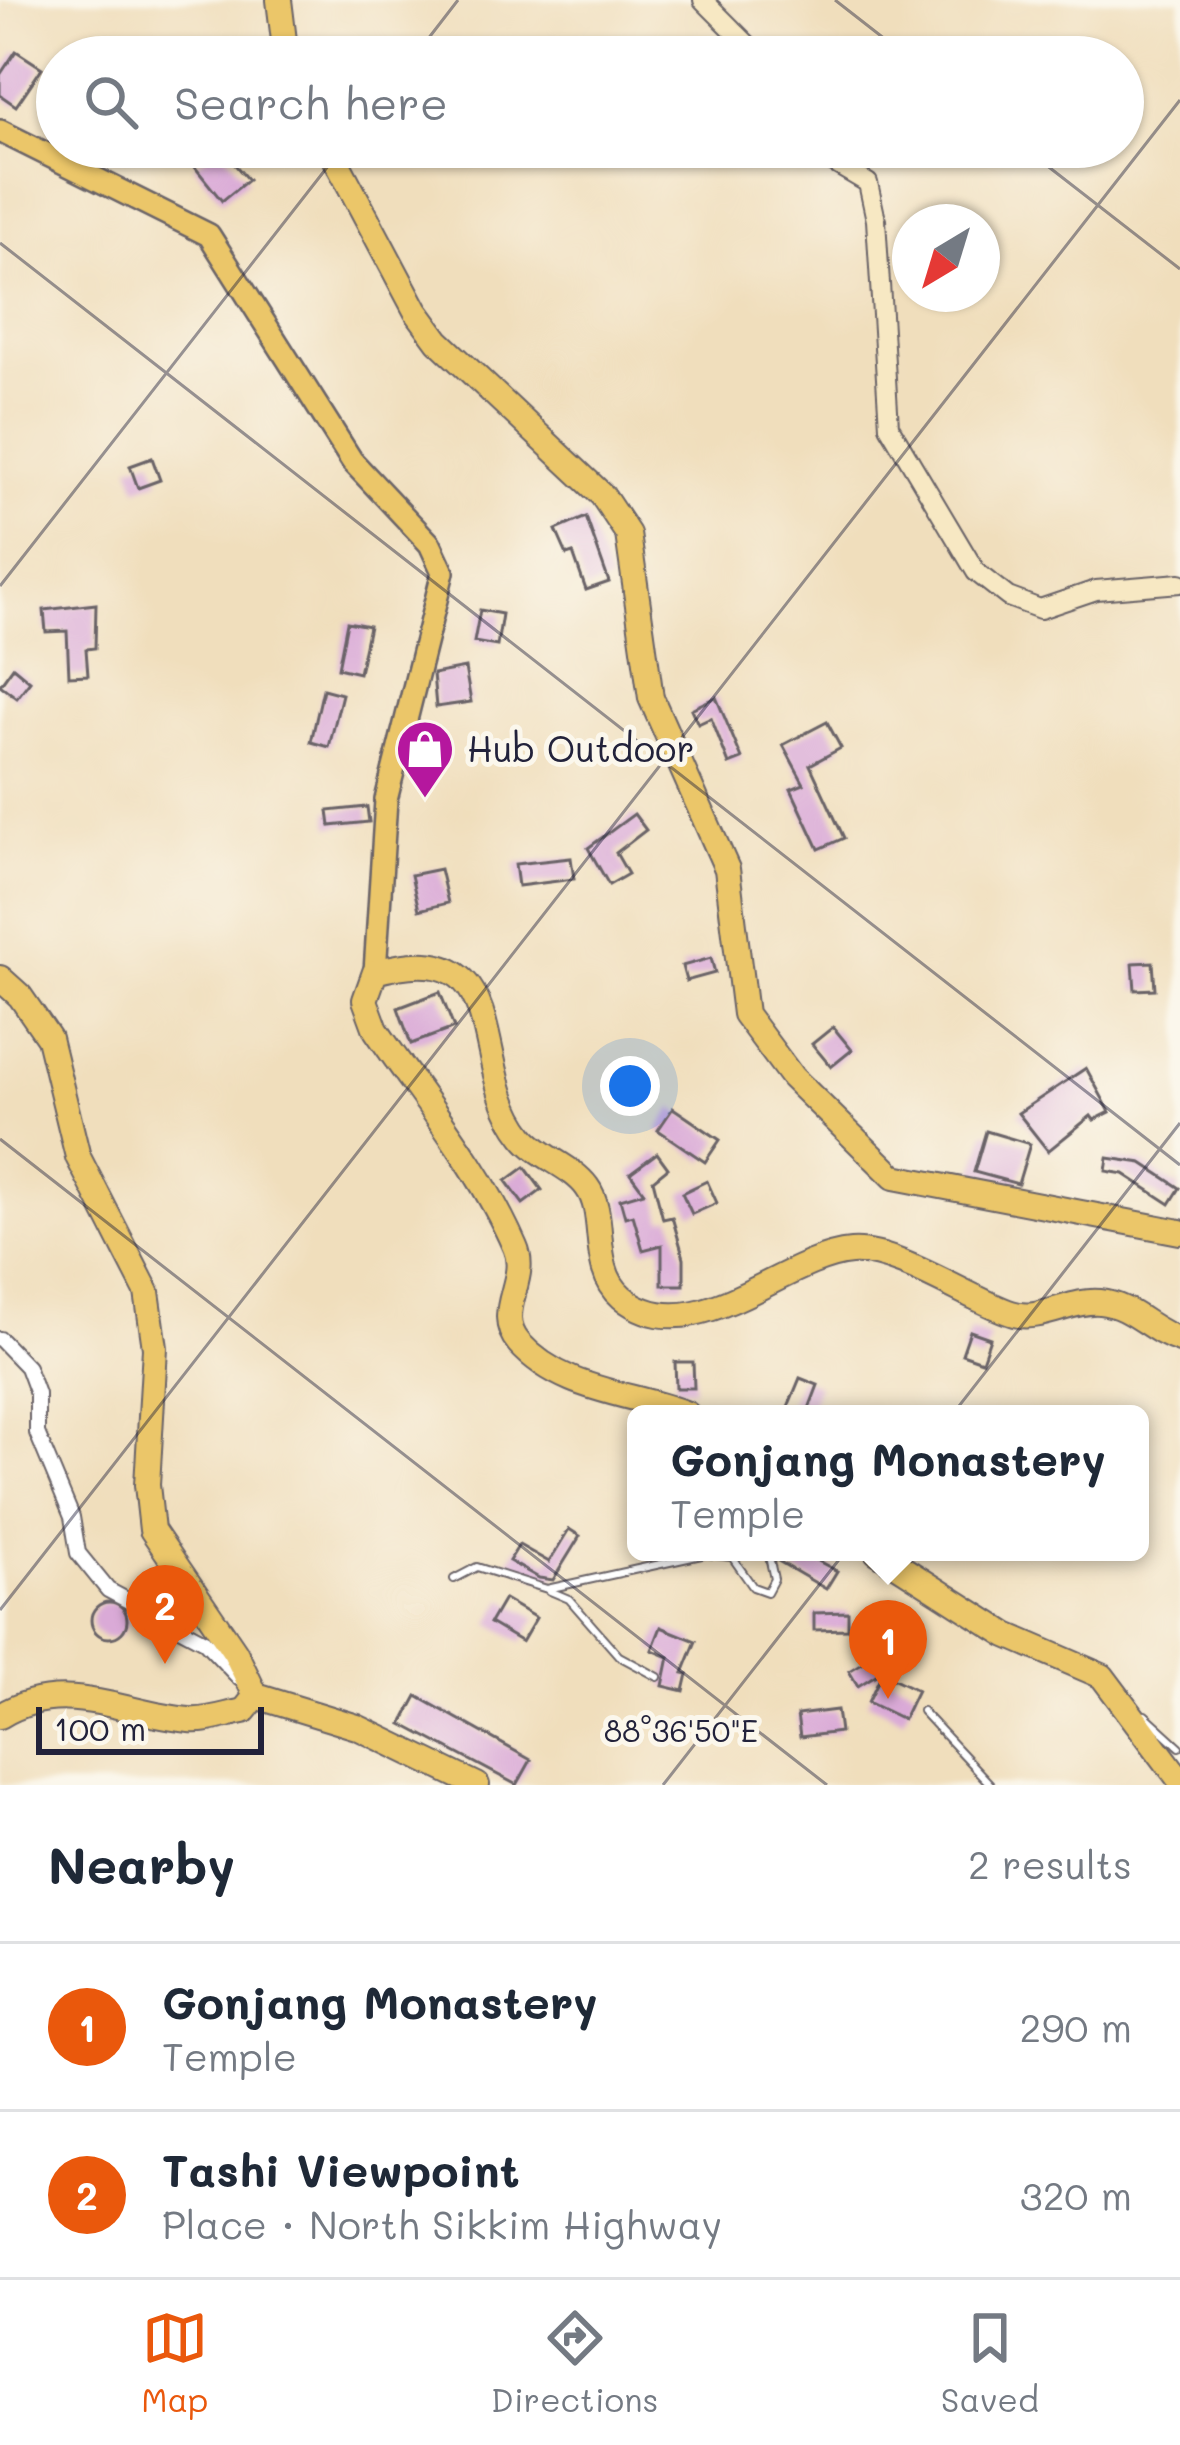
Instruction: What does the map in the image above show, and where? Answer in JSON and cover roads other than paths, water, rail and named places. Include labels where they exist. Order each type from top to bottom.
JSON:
[{"type":"highway","points":[[279,0],[283,36]]},
{"type":"highway","points":[[339,168],[416,311],[438,341],[602,495],[628,533],[651,698],[727,869],[745,1014],[792,1077],[895,1177],[1180,1232]]},
{"type":"highway","points":[[655,1405],[580,1384],[519,1343],[506,1317],[517,1282],[519,1254],[487,1188],[376,1030],[365,1000],[376,972],[427,962],[452,970],[476,992],[522,1135],[588,1188],[609,1283],[626,1300],[670,1314],[699,1312],[742,1298],[807,1262],[855,1251],[951,1282],[1017,1316],[1096,1301],[1129,1309],[1162,1334],[1180,1340]]},
{"type":"highway","points":[[0,978],[20,996],[49,1038],[78,1157],[147,1292],[155,1348],[147,1485],[152,1531],[235,1652],[256,1696],[357,1727],[477,1785]]},
{"type":"highway","points":[[891,1561],[1007,1635],[1102,1676],[1180,1780]]},
{"type":"highway","points":[[0,1716],[36,1697],[93,1699],[193,1721],[244,1711],[256,1696]]},
{"type":"main road","points":[[0,131],[36,149]]},
{"type":"main road","points":[[74,168],[209,236],[352,461],[430,544],[442,572],[386,800],[376,972]]},
{"type":"street","points":[[703,0],[739,36]]},
{"type":"street","points":[[843,168],[868,183],[876,220],[889,426],[976,572],[1008,597],[1040,609],[1096,590],[1180,583]]},
{"type":"street","points":[[0,1339],[27,1366],[37,1394],[37,1433],[72,1516],[78,1553],[108,1590],[204,1641],[256,1696]]},
{"type":"lane","points":[[547,1589],[674,1561]]},
{"type":"lane","points":[[735,1561],[753,1587],[767,1592],[774,1579],[770,1561]]},
{"type":"lane","points":[[454,1579],[477,1567],[568,1599],[619,1656],[658,1677]]},
{"type":"lane","points":[[1102,1676],[1180,1748]]},
{"type":"lane","points":[[922,1711],[991,1785]]},
{"type":"place","name":"Hub Outdoor","points":[[425,800]]},
{"type":"place","name":"Tashi Viewpoint","points":[[165,1664]]},
{"type":"place","name":"Gonjang Monastery","points":[[888,1699]]}]
